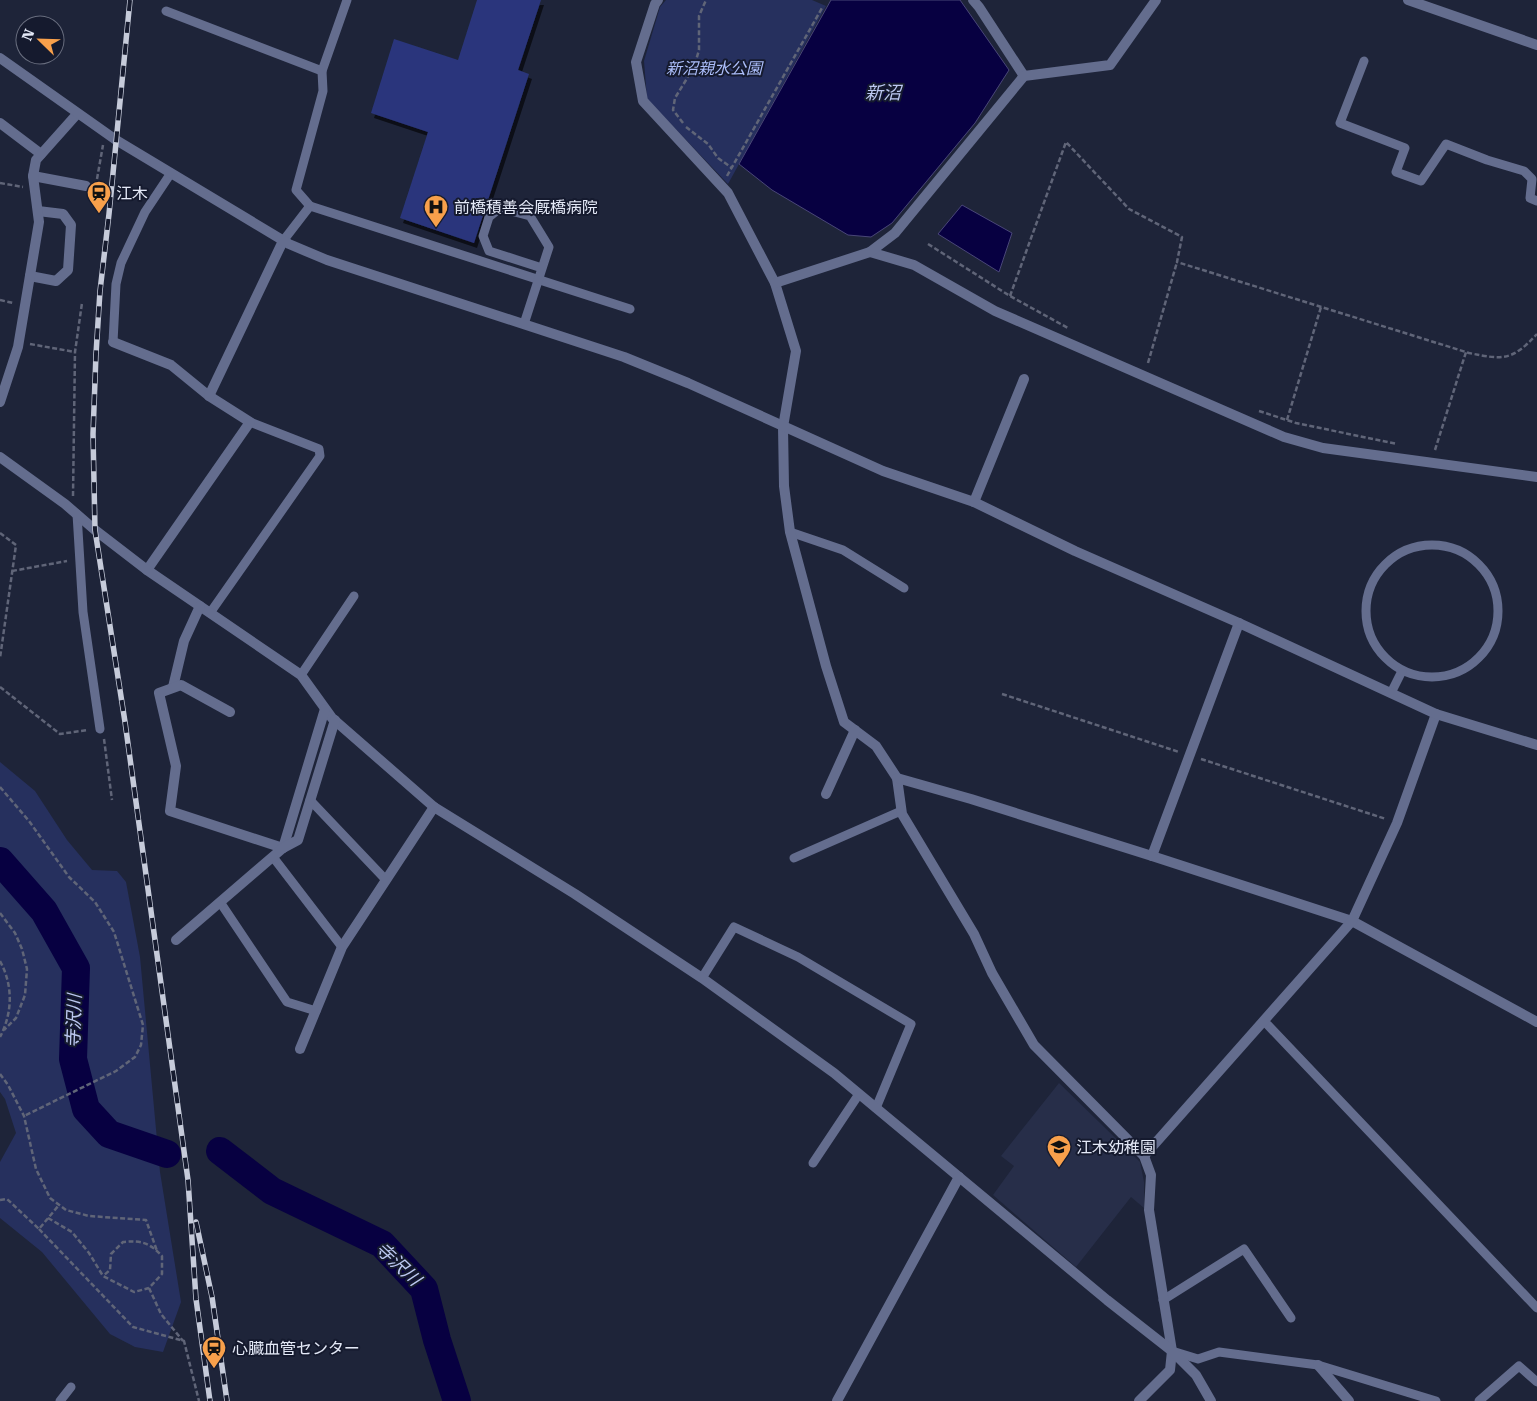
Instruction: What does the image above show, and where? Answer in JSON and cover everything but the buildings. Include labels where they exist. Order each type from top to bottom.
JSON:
[{"type":"street","points":[[658,0],[636,62],[643,101],[728,192],[775,283],[796,351],[783,427],[784,486],[790,532],[821,647],[844,722],[876,746],[897,778],[902,814],[974,934],[992,973],[1034,1045],[1144,1156],[1151,1175],[1148,1210],[1172,1351],[1170,1370],[1139,1401]]},
{"type":"street","points":[[973,0],[1024,76]]},
{"type":"street","points":[[775,283],[870,252],[895,233],[1024,76],[1110,65],[1156,0]]},
{"type":"street","points":[[1408,0],[1537,45]]},
{"type":"street","points":[[0,58],[77,114],[283,241],[327,260],[624,357],[688,383],[884,471],[974,502],[1084,555],[1239,623],[1436,714],[1537,745]]},
{"type":"street","points":[[0,402],[19,342],[39,222],[33,176],[36,160],[77,114]]},
{"type":"street","points":[[0,124],[41,154]]},
{"type":"street","points":[[33,176],[91,186]]},
{"type":"street","points":[[30,276],[56,281],[68,270],[71,225],[63,214],[38,211]]},
{"type":"street","points":[[209,396],[283,241]]},
{"type":"street","points":[[870,252],[914,264],[995,311],[1284,437],[1324,448],[1537,477]]},
{"type":"street","points":[[113,342],[171,365],[209,396],[250,422],[147,570]]},
{"type":"street","points":[[974,502],[1024,379]]},
{"type":"street","points":[[0,457],[75,512],[147,570],[301,675],[334,720],[434,807],[575,894],[702,978],[834,1073],[1107,1300],[1172,1351],[1196,1375],[1211,1401]]},
{"type":"street","points":[[173,687],[184,641],[200,606]]},
{"type":"street","points":[[1152,856],[1239,623]]},
{"type":"street","points":[[230,712],[181,685],[159,693],[176,766],[170,811],[283,848]]},
{"type":"street","points":[[283,848],[325,709]]},
{"type":"street","points":[[1144,1156],[1352,921],[1397,823],[1436,714]]},
{"type":"street","points":[[176,940],[273,856],[298,840],[334,720]]},
{"type":"street","points":[[826,794],[855,730]]},
{"type":"street","points":[[897,778],[971,799],[1352,921],[1537,1022]]},
{"type":"street","points":[[300,1049],[342,947],[434,807]]},
{"type":"street","points":[[837,1401],[959,1177]]},
{"type":"street","points":[[1318,1365],[1349,1401]]},
{"type":"lane","points":[[347,0],[322,71],[323,91],[296,190],[310,206],[630,309]]},
{"type":"lane","points":[[166,11],[322,71]]},
{"type":"lane","points":[[1364,61],[1340,123],[1405,148],[1396,172],[1421,181],[1446,144],[1487,160],[1524,171],[1532,179],[1530,198],[1537,201]]},
{"type":"lane","points":[[113,342],[116,284],[121,262],[146,212],[171,173]]},
{"type":"lane","points":[[283,241],[310,206]]},
{"type":"lane","points":[[524,324],[549,247],[530,216],[500,208],[490,217],[482,236],[489,251],[542,268]]},
{"type":"lane","points":[[210,613],[320,456],[319,449],[250,422]]},
{"type":"lane","points":[[75,512],[82,612],[100,729]]},
{"type":"lane","points":[[790,532],[843,550],[904,588]]},
{"type":"lane","points":[[1437,545],[1459,550],[1478,563],[1491,581],[1497,601],[1497,622],[1491,642],[1479,658],[1462,670],[1442,677],[1421,677],[1402,671],[1383,657],[1371,638],[1366,616],[1368,594],[1378,573],[1394,557],[1414,547],[1437,545]]},
{"type":"lane","points":[[301,675],[354,596]]},
{"type":"lane","points":[[1391,693],[1402,671]]},
{"type":"lane","points":[[310,800],[386,880]]},
{"type":"lane","points":[[794,858],[901,811]]},
{"type":"lane","points":[[273,856],[342,947]]},
{"type":"lane","points":[[220,902],[287,1002],[316,1011]]},
{"type":"lane","points":[[702,978],[734,927],[798,958],[911,1024],[876,1108]]},
{"type":"lane","points":[[1264,1022],[1537,1308]]},
{"type":"lane","points":[[813,1163],[859,1094]]},
{"type":"lane","points":[[1163,1300],[1244,1249],[1291,1318]]},
{"type":"lane","points":[[1172,1351],[1198,1359],[1219,1352],[1318,1365],[1436,1401]]},
{"type":"lane","points":[[1479,1401],[1519,1366],[1537,1382]]},
{"type":"lane","points":[[60,1401],[71,1387]]},
{"type":"path","points":[[706,0],[699,16],[699,50],[694,67],[675,98],[673,110],[684,126],[708,144],[718,158],[732,168],[822,8]]},
{"type":"path","points":[[91,186],[108,134]]},
{"type":"path","points":[[1010,296],[1066,142],[1129,210],[1182,237],[1177,262],[1148,363],[1154,366]]},
{"type":"path","points":[[0,182],[34,189]]},
{"type":"path","points":[[928,244],[1010,296],[1075,331]]},
{"type":"path","points":[[1177,262],[1466,352],[1492,357],[1506,357],[1517,353],[1537,334]]},
{"type":"path","points":[[75,512],[75,352],[82,303]]},
{"type":"path","points":[[1287,420],[1321,307]]},
{"type":"path","points":[[19,342],[75,352]]},
{"type":"path","points":[[1435,450],[1466,352]]},
{"type":"path","points":[[1251,408],[1287,420],[1401,445]]},
{"type":"path","points":[[1426,448],[1444,451]]},
{"type":"path","points":[[0,533],[16,545],[0,658]]},
{"type":"path","points":[[12,571],[79,559]]},
{"type":"path","points":[[0,687],[60,734],[100,729],[104,738],[112,800]]},
{"type":"path","points":[[0,787],[29,821],[69,877],[96,902],[114,932],[143,1025],[141,1045],[135,1058],[116,1071],[24,1116]]},
{"type":"path","points":[[0,914],[15,933],[22,949],[27,969],[25,995],[16,1018],[0,1036]]},
{"type":"path","points":[[0,961],[10,991],[9,1011],[4,1030]]},
{"type":"path","points":[[0,1074],[24,1116],[36,1169],[50,1198],[66,1210],[89,1216],[146,1220],[157,1251]]},
{"type":"path","points":[[0,1200],[7,1199],[39,1229],[133,1327],[184,1342]]},
{"type":"path","points":[[39,1229],[60,1205]]},
{"type":"path","points":[[48,1218],[72,1232],[89,1253],[103,1276],[134,1292],[149,1288],[162,1274],[162,1256],[153,1247],[138,1241],[123,1242],[111,1254],[110,1270],[103,1276]]},
{"type":"path","points":[[149,1288],[161,1314],[184,1342],[199,1401]]},
{"type":"shaded area","points":[[1059,1083],[1140,1162],[1144,1182],[1144,1208],[1131,1197],[1076,1267],[993,1195],[1014,1166],[1001,1156]]},
{"type":"green space","name":"新沼親水公園","points":[[666,0],[812,0],[826,6],[728,184],[647,99],[644,61],[660,7]]},
{"type":"green space","points":[[0,762],[35,791],[67,840],[92,870],[117,871],[126,882],[140,957],[160,1172],[181,1302],[163,1352],[135,1347],[110,1334],[42,1252],[0,1218],[0,1162],[16,1133],[5,1099],[0,1092]]},
{"type":"water","name":"新沼","points":[[831,0],[960,0],[1009,70],[975,123],[892,223],[871,237],[848,235],[772,190],[739,164]]},
{"type":"water","points":[[962,205],[1012,233],[999,272],[938,234]]},
{"type":"waterway","name":"寺沢川","points":[[0,861],[44,911],[76,968],[73,1059],[86,1109],[109,1134],[167,1154]]},
{"type":"waterway","name":"寺沢川","points":[[220,1151],[272,1191],[382,1244],[424,1289],[437,1340],[457,1401]]},
{"type":"railway","points":[[130,0],[100,291],[93,434],[95,530],[125,722],[188,1180],[196,1299],[210,1401]]},
{"type":"railway","points":[[196,1222],[212,1297],[227,1401]]},
{"type":"place","name":"江木","points":[[99,214]]},
{"type":"place","name":"前橋積善会厩橋病院","points":[[436,228]]},
{"type":"place","name":"江木幼稚園","points":[[1059,1168]]},
{"type":"place","name":"心臓血管センター","points":[[214,1369]]}]
